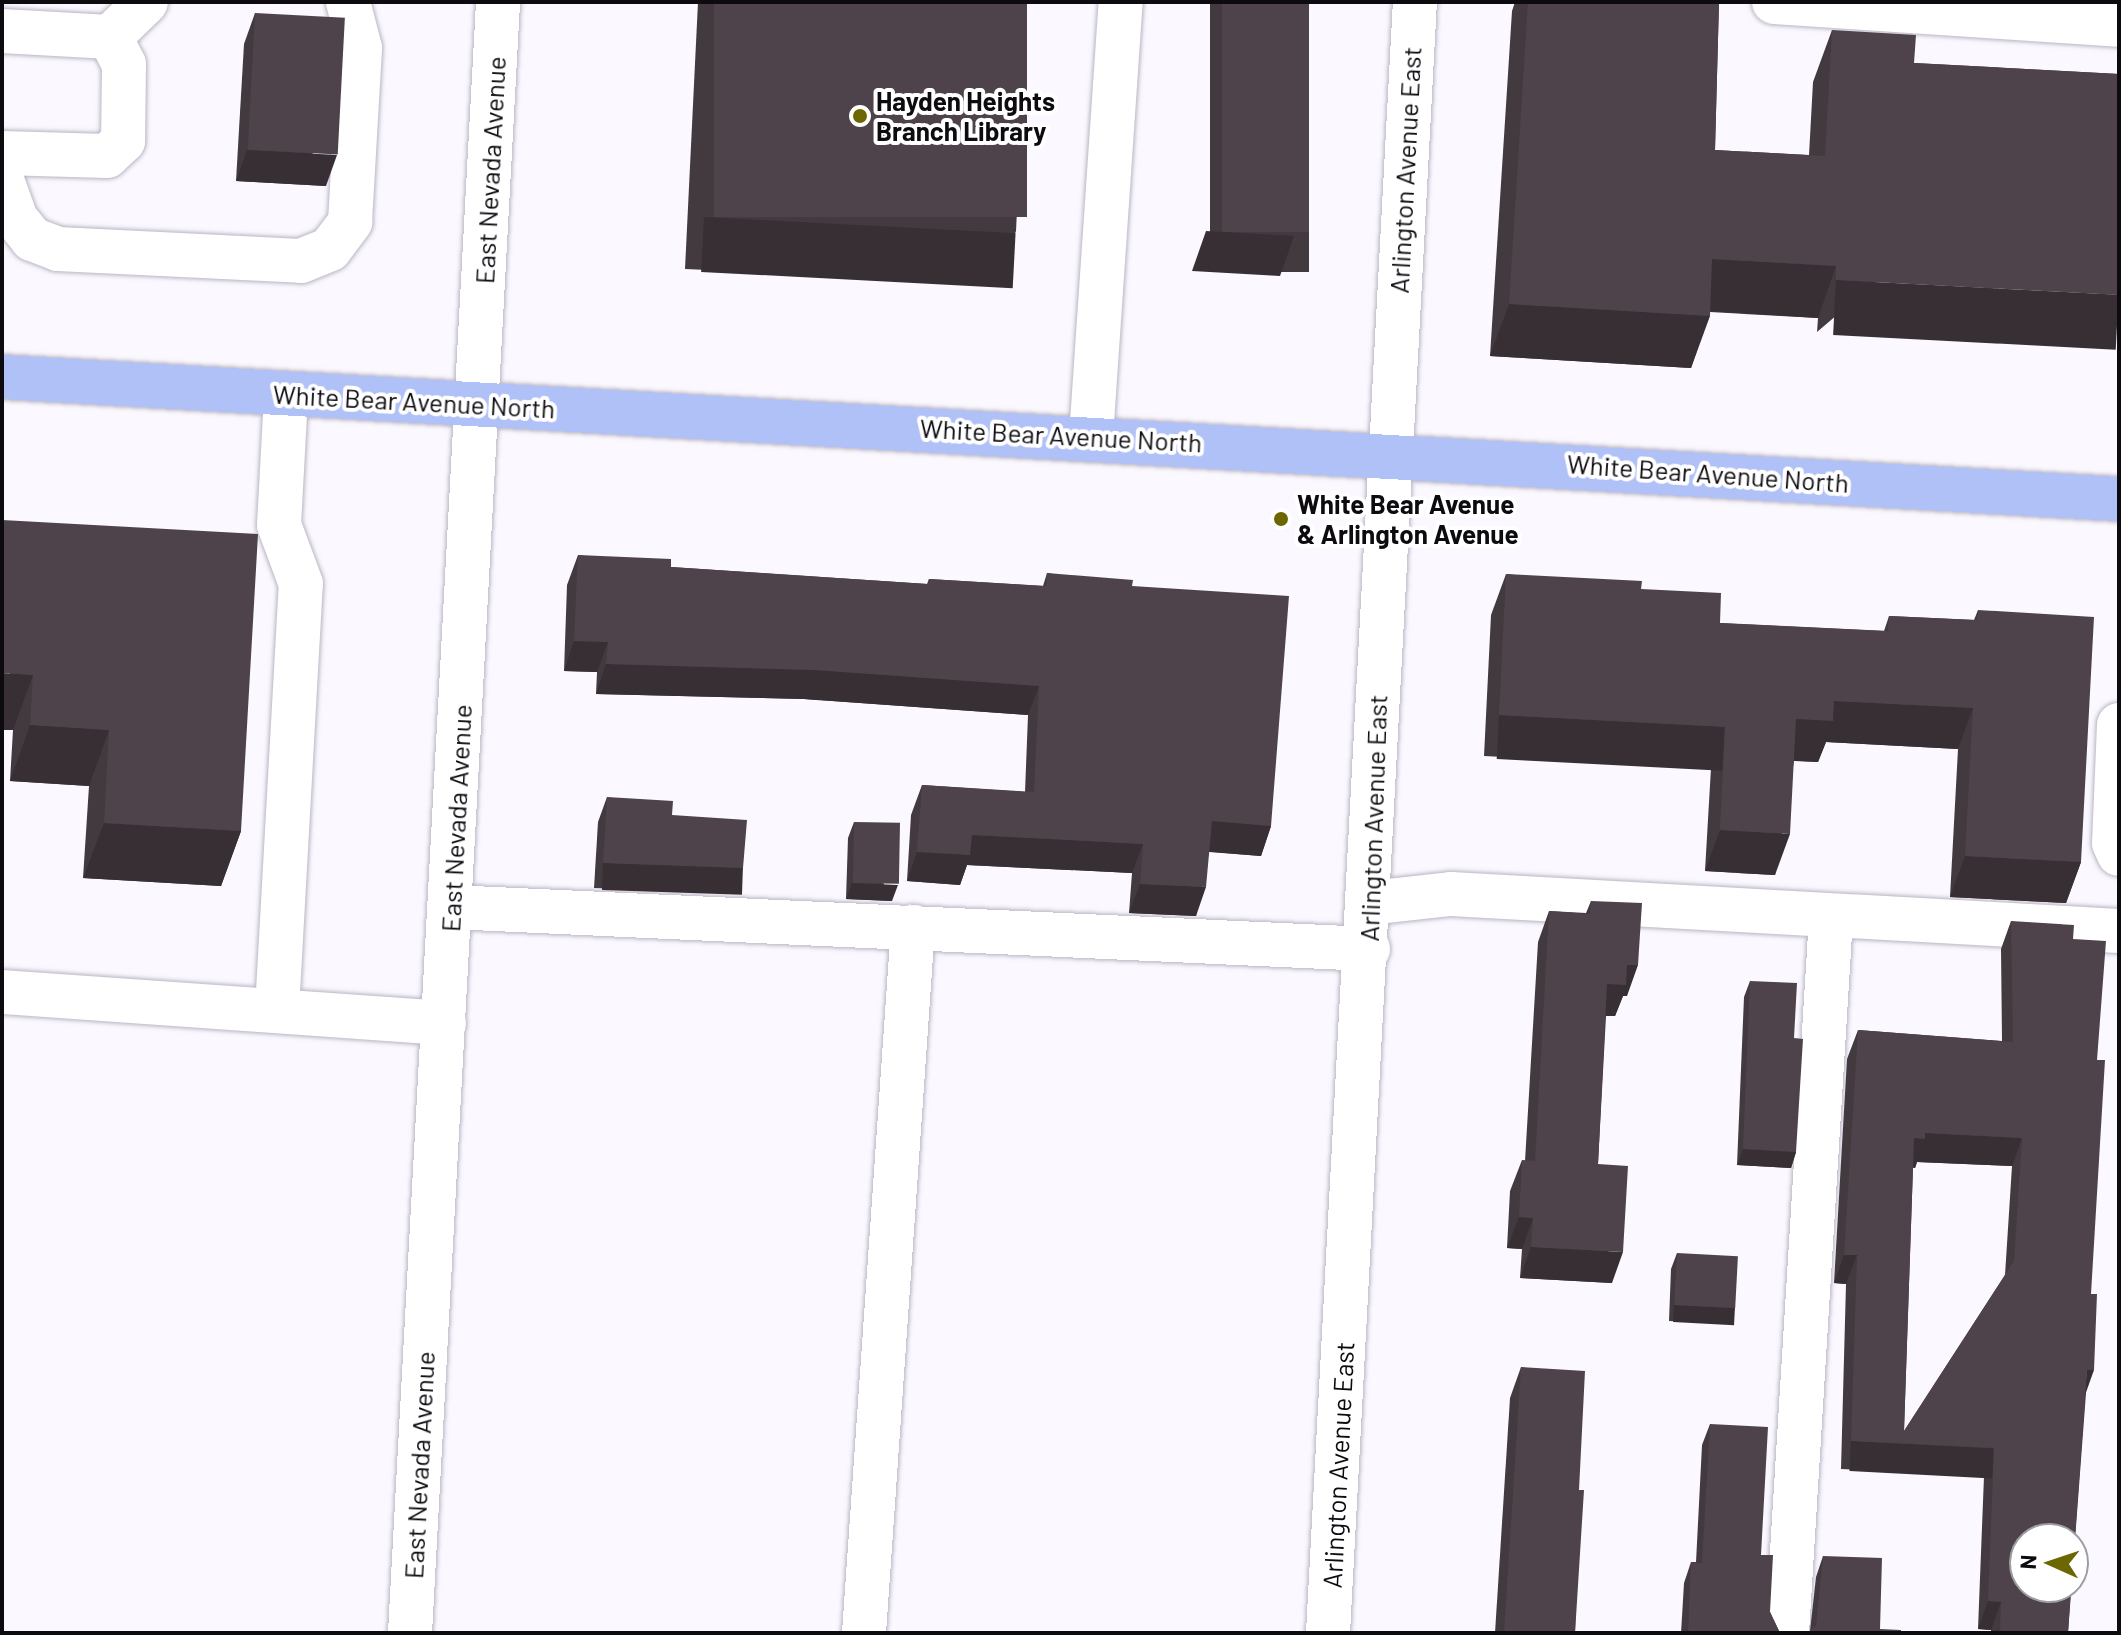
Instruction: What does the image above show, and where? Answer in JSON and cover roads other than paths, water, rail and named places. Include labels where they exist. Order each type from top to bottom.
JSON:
[{"type":"main road","name":"White Bear Avenue North","points":[[2,377],[1389,454],[2119,499]]},
{"type":"street","points":[[2,31],[110,37],[146,2]]},
{"type":"street","points":[[2,180],[16,219],[32,239],[58,249],[301,261],[330,249],[350,222],[360,48],[348,2]]},
{"type":"street","name":"East Nevada Avenue","points":[[410,1633],[498,2]]},
{"type":"street","points":[[1091,437],[1121,2]]},
{"type":"street","name":"Arlington Avenue East","points":[[1328,1633],[1368,949],[1389,454],[1415,2]]},
{"type":"street","points":[[1774,2],[2119,25]]},
{"type":"street","points":[[2,153],[107,156],[123,141],[124,64],[110,37]]},
{"type":"street","points":[[277,1010],[301,584],[279,525],[286,394]]},
{"type":"street","points":[[245,552],[289,554]]},
{"type":"street","points":[[2119,725],[2114,843],[2119,854]]},
{"type":"street","points":[[1369,903],[1451,894],[1831,918],[2119,931]]},
{"type":"street","points":[[451,907],[1368,949]]},
{"type":"street","points":[[1787,1633],[1831,918]]},
{"type":"street","points":[[864,1633],[913,927]]},
{"type":"street","points":[[2,992],[444,1023]]},
{"type":"place","name":"Hayden Heights Branch Library","points":[[860,116]]},
{"type":"place","name":"White Bear Avenue & Arlington Avenue","points":[[1281,519]]}]
